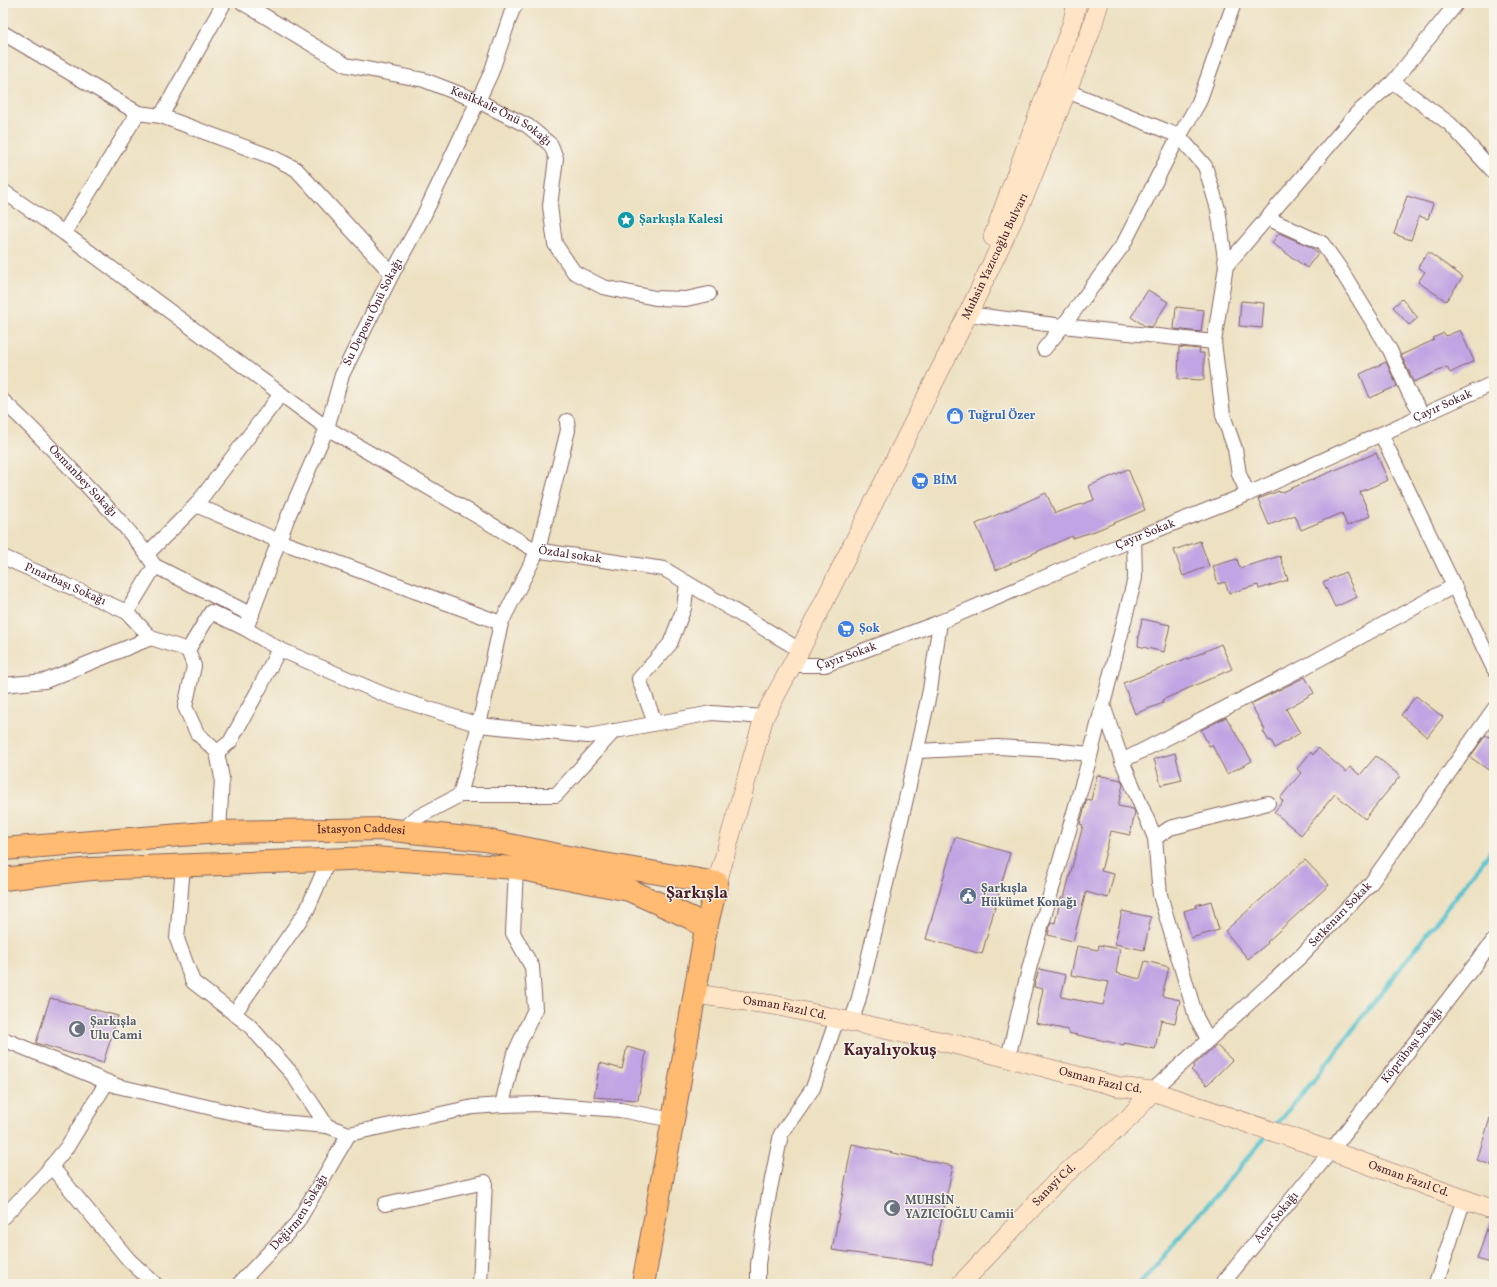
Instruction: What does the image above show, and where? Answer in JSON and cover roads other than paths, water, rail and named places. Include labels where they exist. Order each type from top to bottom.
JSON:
[{"type":"main road","name":"Muhsin Yazıcıoğlu Bulvarı","points":[[968,314],[1003,208],[1072,24],[1077,3]]},
{"type":"main road","name":"Muhsin Yazıcıoğlu Bulvarı","points":[[968,314],[1026,192],[1090,33],[1099,3]]},
{"type":"main road","points":[[643,1284],[706,928],[717,883],[764,717],[796,658],[968,314]]},
{"type":"main road","name":"İstasyon Caddesi","points":[[3,850],[219,832],[384,830],[485,840],[592,862],[717,883]]},
{"type":"main road","points":[[3,879],[90,869],[374,858],[516,868],[629,890],[691,918],[706,928]]},
{"type":"main road","name":"Osman Fazıl Cd.","points":[[695,994],[774,1006],[954,1045],[1120,1087],[1152,1091],[1325,1149],[1494,1210]]},
{"type":"main road","name":"Sanayi Cd.","points":[[961,1284],[1057,1181],[1129,1118],[1152,1091]]},
{"type":"street","points":[[161,116],[224,3]]},
{"type":"street","name":"Kesikkale Önü Sokağı","points":[[243,3],[346,64],[424,80],[478,102],[528,126],[551,146],[556,158],[550,206],[555,244],[574,272],[603,287],[655,298],[686,299],[709,294]]},
{"type":"street","name":"Su Deposu Önü Sokağı","points":[[246,628],[287,519],[327,428],[342,375],[392,274],[424,215],[478,102],[491,72],[512,11],[517,3]]},
{"type":"street","points":[[1044,349],[1063,326],[1123,245],[1198,102],[1234,3]]},
{"type":"street","points":[[1226,266],[1357,113],[1393,82],[1457,3]]},
{"type":"street","points":[[3,33],[138,113],[161,116],[272,157],[296,170],[392,274]]},
{"type":"street","points":[[1393,82],[1450,124],[1494,172]]},
{"type":"street","points":[[1067,91],[1179,136],[1205,166],[1218,209],[1226,266],[1214,342],[1223,415],[1235,449],[1239,474],[1248,494]]},
{"type":"street","points":[[64,233],[138,113]]},
{"type":"street","name":"Özdal sokak","points":[[3,191],[64,233],[327,428],[538,550],[664,569],[687,583],[796,658]]},
{"type":"street","points":[[1267,218],[1322,243],[1339,267],[1390,350],[1409,393],[1423,416]]},
{"type":"street","points":[[968,314],[1214,342]]},
{"type":"street","name":"Çayır Sokak","points":[[796,658],[825,665],[940,622],[1134,539],[1248,494],[1494,384]]},
{"type":"street","points":[[147,554],[196,505],[281,394]]},
{"type":"street","name":"Osmanbey Sokağı","points":[[3,401],[64,462],[140,543],[155,566]]},
{"type":"street","points":[[460,795],[479,725],[501,623],[538,550],[568,430],[567,421]]},
{"type":"street","points":[[1381,434],[1494,669]]},
{"type":"street","points":[[196,505],[279,541],[501,623]]},
{"type":"street","points":[[1008,1058],[1030,965],[1090,754],[1135,578],[1134,539]]},
{"type":"street","name":"Pınarbaşı Sokağı","points":[[3,557],[127,612]]},
{"type":"street","points":[[188,650],[151,638],[127,612],[155,566],[252,615]]},
{"type":"street","points":[[655,723],[639,679],[670,644],[684,608],[687,583]]},
{"type":"street","points":[[1122,761],[1301,669],[1454,586]]},
{"type":"street","points":[[188,650],[211,612],[246,628],[279,649],[383,694],[479,725],[588,736],[712,713],[764,717]]},
{"type":"street","points":[[758,1284],[759,1256],[768,1194],[782,1134],[813,1088],[844,1021],[858,1002],[917,751],[930,690],[940,622]]},
{"type":"street","points":[[3,685],[45,681],[151,638]]},
{"type":"street","points":[[217,752],[230,742],[260,689],[279,649]]},
{"type":"street","points":[[188,650],[194,666],[185,707],[197,733],[217,752],[222,778],[219,832]]},
{"type":"street","points":[[1103,705],[1122,761],[1155,838],[1160,895],[1196,1016],[1208,1039]]},
{"type":"street","name":"Setkenarı Sokak","points":[[1152,1091],[1301,956],[1371,883],[1494,709]]},
{"type":"street","points":[[400,831],[416,818],[460,795],[556,795],[614,731]]},
{"type":"street","points":[[917,751],[998,747],[1090,754]]},
{"type":"street","points":[[1155,838],[1170,828],[1268,803]]},
{"type":"street","points":[[234,1014],[307,910],[329,859]]},
{"type":"street","points":[[183,865],[177,939],[193,982],[250,1025],[293,1075],[327,1126]]},
{"type":"street","points":[[502,1105],[513,1057],[534,1009],[532,967],[513,933],[516,868]]},
{"type":"street","name":"Köprübaşı Sokağı","points":[[1325,1149],[1494,940]]},
{"type":"street","points":[[3,1039],[117,1086],[268,1121],[327,1126],[349,1134],[473,1107],[502,1105],[541,1104],[620,1110],[673,1120]]},
{"type":"street","points":[[3,1217],[52,1166],[67,1147],[107,1082]]},
{"type":"street","name":"Değirmen Sokağı","points":[[240,1284],[297,1223],[349,1134]]},
{"type":"street","name":"Acar Sokağı","points":[[1222,1284],[1325,1149]]},
{"type":"street","points":[[52,1166],[129,1260],[155,1284]]},
{"type":"street","points":[[385,1204],[486,1182],[480,1284]]},
{"type":"street","points":[[1436,1284],[1464,1199]]},
{"type":"waterway","points":[[1274,1127],[1306,1090],[1494,847]]},
{"type":"waterway","points":[[1140,1284],[1268,1134]]},
{"type":"place","name":"Şarkışla Kalesi","points":[[626,220]]},
{"type":"place","name":"Tuğrul Özer","points":[[955,416]]},
{"type":"place","name":"BİM","points":[[920,481]]},
{"type":"place","name":"Şok","points":[[846,629]]},
{"type":"place","name":"Şarkışla Hükümet Konağı","points":[[968,896]]},
{"type":"place","name":"Şarkışla Ulu Cami","points":[[77,1029]]},
{"type":"place","name":"MUHSİN YAZICIOĞLU Camii","points":[[892,1208]]},
{"type":"district","name":"Şarkışla","points":[[697,894]]},
{"type":"district","name":"Kayalıyokuş","points":[[890,1051]]}]
